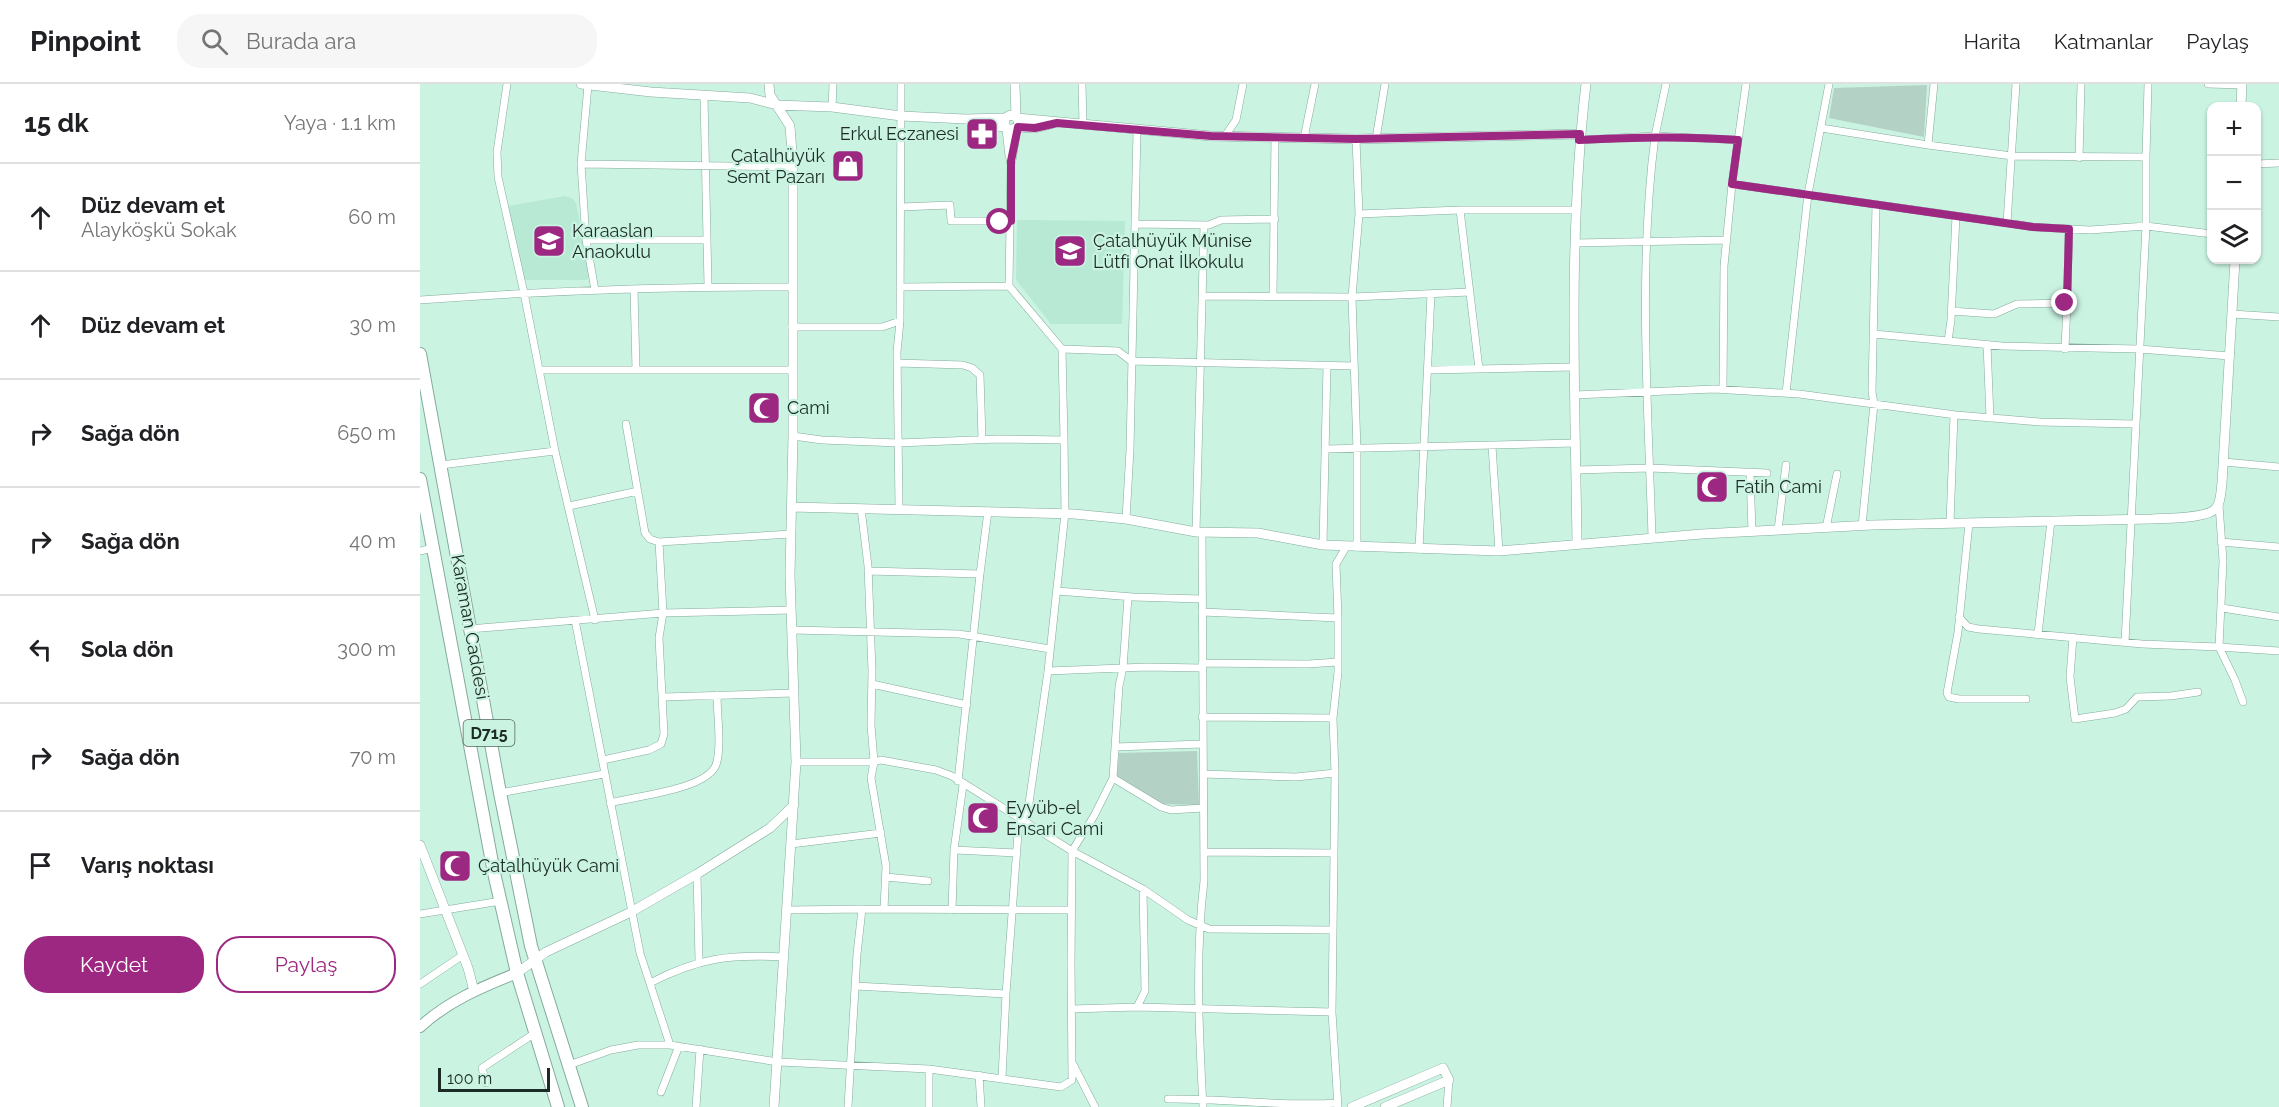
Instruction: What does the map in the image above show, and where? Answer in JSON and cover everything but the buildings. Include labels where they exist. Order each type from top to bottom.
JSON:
[{"type":"highway","name":"Karaman Caddesi","points":[[420,354],[500,793],[535,958],[582,1107]]},
{"type":"highway","name":"Karaman Caddesi","points":[[421,487],[501,901],[517,973],[558,1107]]},
{"type":"main road","points":[[420,1027],[449,1004],[517,973]]},
{"type":"street","points":[[507,84],[497,152],[498,177],[524,293],[555,451],[595,620]]},
{"type":"street","points":[[581,84],[651,88],[704,96],[750,98],[777,105],[832,107],[901,116],[1012,123],[1035,128],[1057,123],[1225,136],[1356,139],[1655,136],[1738,140]]},
{"type":"street","points":[[769,84],[770,95],[790,126],[793,167],[791,610],[796,762],[774,1107]]},
{"type":"street","points":[[832,107],[833,84]]},
{"type":"street","points":[[899,508],[897,363],[900,321],[901,84]]},
{"type":"street","points":[[1002,1078],[1011,910],[1017,853],[1048,671],[1065,513],[1062,349],[1009,286],[1013,84]]},
{"type":"street","points":[[1083,84],[1083,124]]},
{"type":"street","points":[[1225,136],[1236,120],[1243,84]]},
{"type":"street","points":[[1304,138],[1315,84]]},
{"type":"street","points":[[1376,139],[1385,84]]},
{"type":"street","points":[[1577,543],[1573,290],[1580,137],[1586,84]]},
{"type":"street","points":[[1652,537],[1647,391],[1647,243],[1650,173],[1666,84]]},
{"type":"street","points":[[1724,390],[1724,266],[1732,184],[1746,84]]},
{"type":"street","points":[[1786,393],[1808,194],[1829,84]]},
{"type":"street","points":[[1928,145],[1934,84]]},
{"type":"street","points":[[2007,223],[2016,84]]},
{"type":"street","points":[[2079,158],[2081,84]]},
{"type":"street","points":[[2125,642],[2146,226],[2148,84]]},
{"type":"street","points":[[2208,84],[2242,85],[2241,102]]},
{"type":"street","points":[[588,85],[581,164],[586,240],[595,290]]},
{"type":"street","points":[[704,96],[708,286]]},
{"type":"street","points":[[1821,128],[2012,156],[2146,157]]},
{"type":"street","points":[[1126,519],[1130,450],[1137,130]]},
{"type":"street","points":[[1273,296],[1275,137]]},
{"type":"street","points":[[1168,1099],[1203,1098],[1311,1106],[1338,1105],[1332,1012],[1335,773],[1333,718],[1338,662],[1336,564],[1352,547],[1357,450],[1352,297],[1359,214],[1356,139]]},
{"type":"street","points":[[2261,164],[2279,163]]},
{"type":"street","points":[[581,164],[793,167]]},
{"type":"street","points":[[1732,184],[2007,223],[2090,230],[2146,226],[2207,234]]},
{"type":"street","points":[[1862,526],[1874,404],[1872,392],[1876,204]]},
{"type":"street","points":[[901,207],[950,205],[951,221],[1011,221]]},
{"type":"street","points":[[1359,214],[1460,210],[1576,210]]},
{"type":"street","points":[[1460,210],[1479,369]]},
{"type":"street","points":[[1948,341],[1956,216]]},
{"type":"street","points":[[1136,224],[1204,225],[1221,220],[1275,219]]},
{"type":"street","points":[[1203,1107],[1199,1010],[1199,925],[1204,881],[1204,852],[1202,599],[1199,532],[1204,225]]},
{"type":"street","points":[[2065,349],[2069,229]]},
{"type":"street","points":[[586,240],[707,240]]},
{"type":"street","points":[[1575,243],[1727,240]]},
{"type":"street","points":[[2235,264],[2224,462],[2219,505],[2222,608],[2219,647],[2243,702]]},
{"type":"street","points":[[420,300],[524,293],[708,286],[792,287]]},
{"type":"street","points":[[900,287],[1009,286]]},
{"type":"street","points":[[634,289],[636,370]]},
{"type":"street","points":[[1202,296],[1352,297],[1470,292]]},
{"type":"street","points":[[1419,549],[1431,294]]},
{"type":"street","points":[[1951,311],[1994,314],[2017,304],[2067,303]]},
{"type":"street","points":[[2232,314],[2279,317]]},
{"type":"street","points":[[792,327],[882,327],[900,321]]},
{"type":"street","points":[[1874,334],[1987,345],[2065,349],[2139,349],[2230,356]]},
{"type":"street","points":[[1987,345],[1990,418]]},
{"type":"street","points":[[1062,349],[1118,351],[1131,361],[1354,366]]},
{"type":"street","points":[[897,363],[963,364],[980,375],[982,440]]},
{"type":"street","points":[[1323,545],[1327,366]]},
{"type":"street","points":[[1428,370],[1574,367]]},
{"type":"street","points":[[539,370],[792,370]]},
{"type":"street","points":[[1575,395],[1724,390],[1786,393],[1954,415],[2098,425],[2135,424]]},
{"type":"street","points":[[1950,523],[1954,415]]},
{"type":"street","points":[[626,424],[645,532],[650,539],[659,542],[791,534]]},
{"type":"street","points":[[793,436],[822,440],[898,443],[1064,440]]},
{"type":"street","points":[[1325,449],[1576,443]]},
{"type":"street","points":[[1492,446],[1499,551]]},
{"type":"street","points":[[441,465],[555,451]]},
{"type":"street","points":[[2224,462],[2279,467]]},
{"type":"street","points":[[1778,530],[1786,465]]},
{"type":"street","points":[[1576,470],[1650,468],[1767,473]]},
{"type":"street","points":[[1750,472],[1752,531]]},
{"type":"street","points":[[1826,528],[1837,474]]},
{"type":"street","points":[[569,506],[638,490]]},
{"type":"street","points":[[791,507],[1065,513],[1126,519],[1199,532],[1258,533],[1323,545],[1499,551],[1652,537],[1752,531],[1950,523],[2132,520],[2198,515],[2213,512],[2219,505]]},
{"type":"street","points":[[861,508],[868,572],[872,684],[871,725],[874,762],[871,778],[874,808],[886,866],[884,909]]},
{"type":"street","points":[[952,910],[954,850],[967,705],[988,511]]},
{"type":"street","points":[[2038,634],[2051,521]]},
{"type":"street","points":[[1969,523],[1959,617],[1948,687],[1949,697],[2026,699]]},
{"type":"street","points":[[603,760],[649,750],[661,744],[664,734],[664,697],[659,638],[663,613],[659,542]]},
{"type":"street","points":[[2221,542],[2279,547]]},
{"type":"street","points":[[420,551],[433,549]]},
{"type":"street","points":[[868,572],[980,574]]},
{"type":"street","points":[[1057,591],[1128,597],[1202,599]]},
{"type":"street","points":[[569,1065],[611,1050],[638,1045],[670,1045],[778,1062],[929,1069],[1061,1087],[1072,1080],[1072,851],[1094,816],[1113,778],[1128,597]]},
{"type":"street","points":[[2222,608],[2279,617]]},
{"type":"street","points":[[470,629],[663,613],[791,610]]},
{"type":"street","points":[[1202,612],[1338,618]]},
{"type":"street","points":[[1959,617],[1968,627],[2073,638],[2279,651]]},
{"type":"street","points":[[575,620],[640,953],[670,1045]]},
{"type":"street","points":[[792,630],[959,634],[1050,650]]},
{"type":"street","points":[[2073,638],[2070,677],[2075,719],[2115,713],[2126,709],[2136,697],[2171,696],[2198,692]]},
{"type":"street","points":[[1048,671],[1338,662]]},
{"type":"street","points":[[872,684],[967,705]]},
{"type":"street","points":[[664,697],[794,693]]},
{"type":"street","points":[[610,803],[629,797],[679,789],[696,782],[716,766],[717,695]]},
{"type":"street","points":[[1202,717],[1333,718]]},
{"type":"street","points":[[1115,747],[1202,744]]},
{"type":"street","points":[[796,762],[874,762],[881,760],[936,770],[1209,929],[1333,930]]},
{"type":"street","points":[[1203,774],[1296,777],[1335,773]]},
{"type":"street","points":[[500,793],[604,774]]},
{"type":"street","points":[[1113,778],[1161,807],[1171,810],[1203,808]]},
{"type":"street","points":[[517,973],[552,948],[631,912],[697,874],[770,828],[794,805]]},
{"type":"street","points":[[791,844],[881,833]]},
{"type":"street","points":[[420,845],[463,955],[474,991]]},
{"type":"street","points":[[954,850],[1017,853]]},
{"type":"street","points":[[1204,852],[1334,854]]},
{"type":"street","points":[[697,874],[699,961]]},
{"type":"street","points":[[886,877],[928,881]]},
{"type":"street","points":[[1137,1007],[1145,991],[1143,889]]},
{"type":"street","points":[[420,914],[445,908],[501,901]]},
{"type":"street","points":[[848,1107],[862,909]]},
{"type":"street","points":[[787,910],[1071,910]]},
{"type":"street","points":[[420,984],[463,955]]},
{"type":"street","points":[[650,982],[699,961],[751,955],[783,957]]},
{"type":"street","points":[[855,986],[1006,994]]},
{"type":"street","points":[[1072,1009],[1137,1007],[1332,1012]]},
{"type":"street","points":[[486,1083],[482,1068],[535,1032]]},
{"type":"street","points":[[661,1092],[679,1046]]},
{"type":"street","points":[[696,1107],[700,1049]]},
{"type":"street","points":[[1073,1063],[1095,1107]]},
{"type":"street","points":[[1352,1107],[1443,1068],[1449,1080],[1447,1107]]},
{"type":"street","points":[[929,1069],[929,1107]]},
{"type":"street","points":[[980,1075],[981,1107]]},
{"type":"street","points":[[1385,1107],[1449,1080]]},
{"type":"shaded area","points":[[1927,85],[1924,137],[1829,118],[1834,88]]},
{"type":"shaded area","name":"Karaaslan Anaokulu","points":[[565,196],[572,198],[576,203],[590,276],[587,280],[521,280],[508,206]]},
{"type":"shaded area","name":"Çatalhüyük Münise Lütfi Onat İlkokulu","points":[[1017,220],[1125,221],[1122,324],[1051,324],[1016,280]]},
{"type":"shaded area","points":[[1197,751],[1199,805],[1162,804],[1117,776],[1119,753]]},
{"type":"place","name":"Erkul Eczanesi","points":[[982,134]]},
{"type":"place","name":"Çatalhüyük Semt Pazarı","points":[[848,166]]},
{"type":"place","name":"Karaaslan Anaokulu","points":[[549,241]]},
{"type":"place","name":"Çatalhüyük Münise Lütfi Onat İlkokulu","points":[[1070,251]]},
{"type":"place","name":"Cami","points":[[764,408]]},
{"type":"place","name":"Fatih Cami","points":[[1712,487]]},
{"type":"place","name":"Eyyüb-el Ensari Cami","points":[[983,818]]},
{"type":"place","name":"Çatalhüyük Cami","points":[[455,866]]},
{"type":"route","points":[[1000,222],[1011,221],[1011,161],[1018,127],[1035,128],[1057,123],[1211,136],[1356,139],[1580,134],[1579,140],[1655,136],[1738,140],[1732,184],[2033,227],[2069,229],[2067,303],[2065,303]]}]
